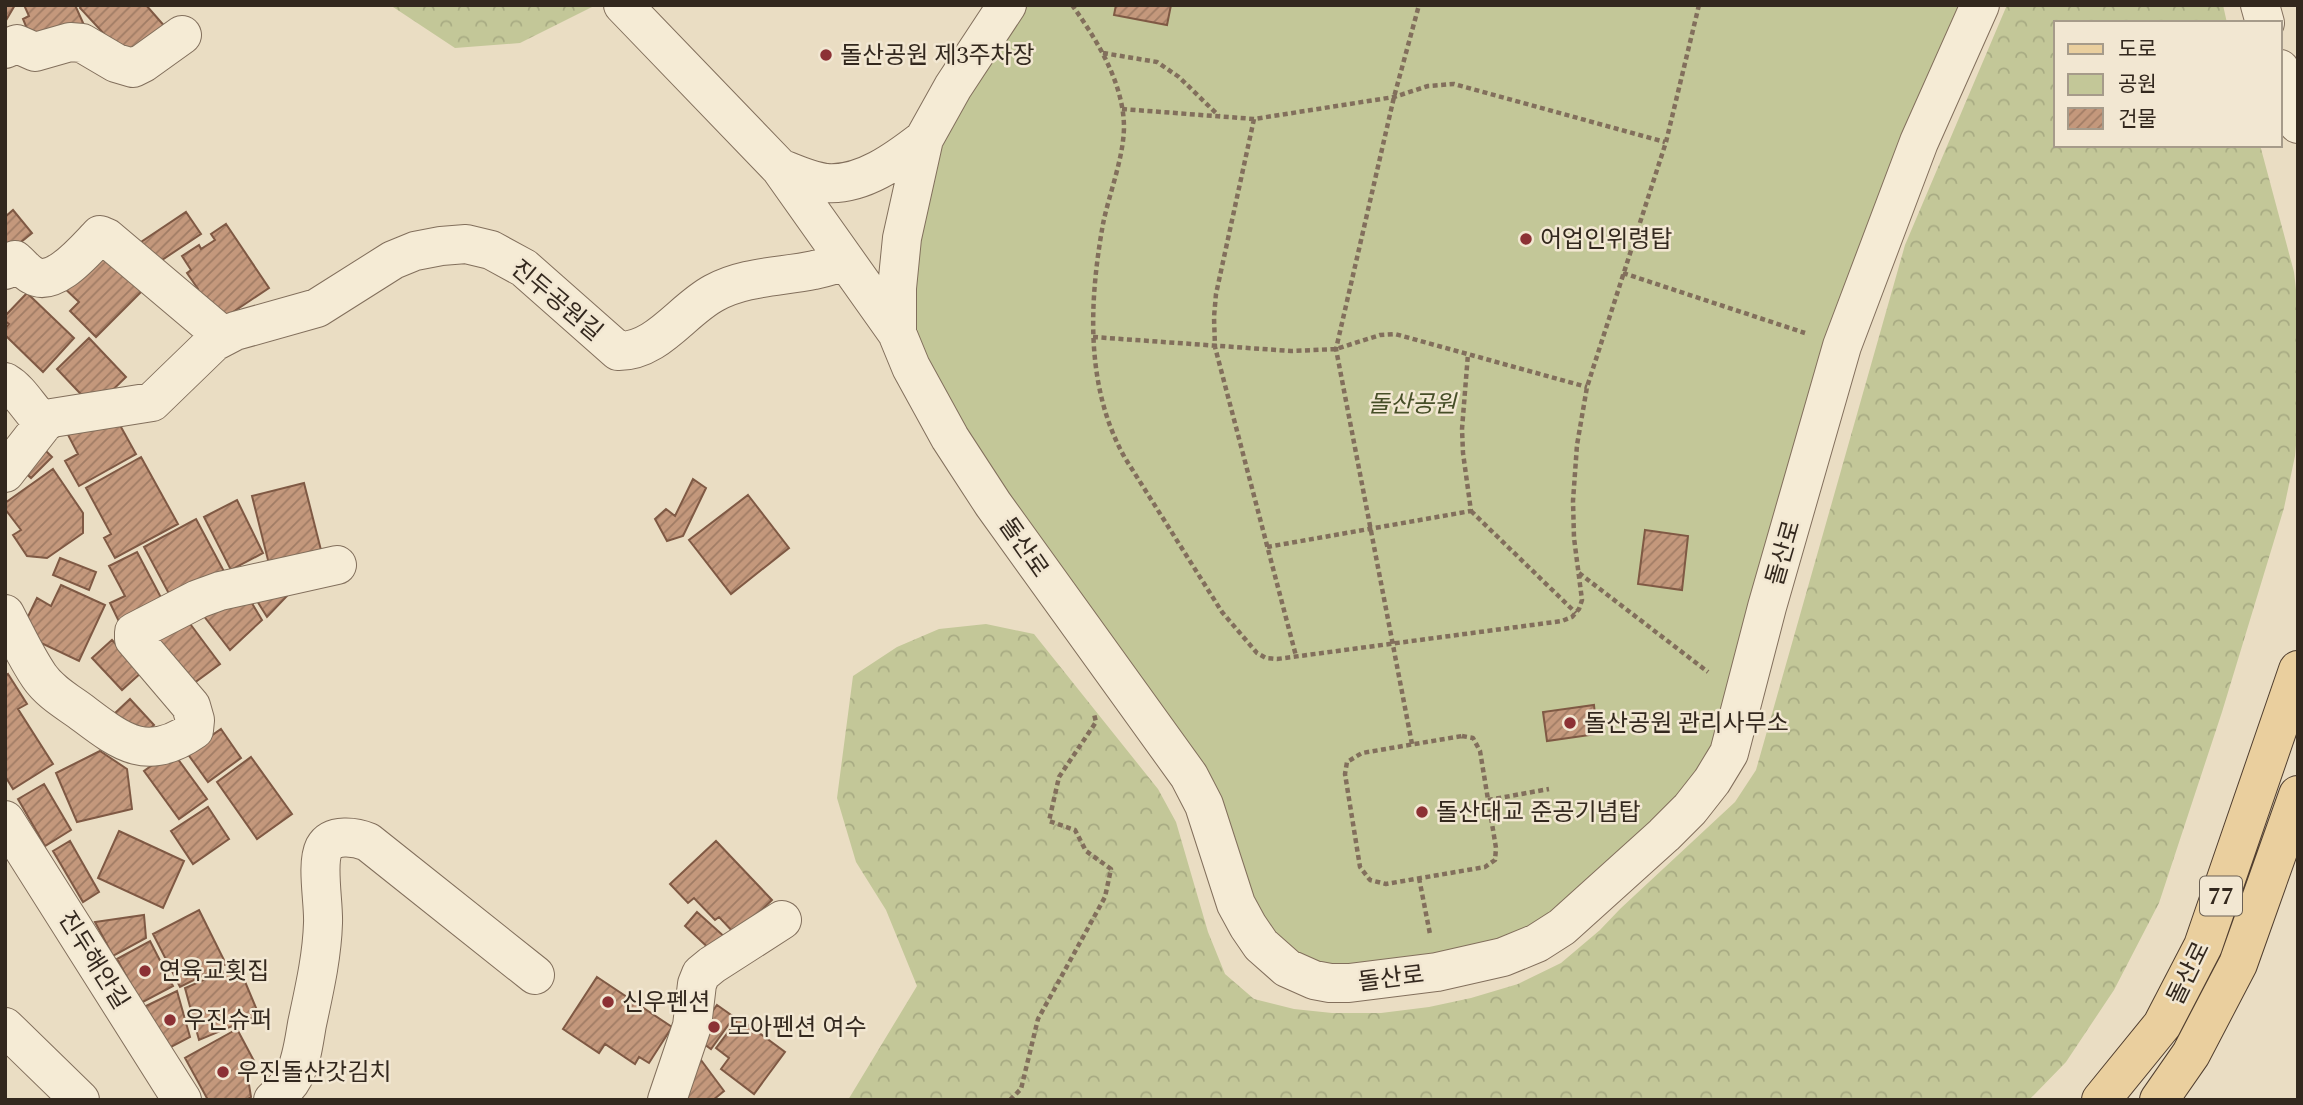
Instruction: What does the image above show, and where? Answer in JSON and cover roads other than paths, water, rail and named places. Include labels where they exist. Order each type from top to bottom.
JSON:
[{"type":"main road","name":"돌산로","points":[[2101,1100],[2162,1026],[2203,947],[2298,670]]},
{"type":"main road","name":"돌산로","points":[[2159,1100],[2191,1054],[2238,964],[2298,795]]},
{"type":"street","points":[[623,5],[780,168],[897,333]]},
{"type":"street","name":"돌산로","points":[[1007,5],[953,86],[923,139],[902,238],[897,288],[897,333],[911,367],[972,471],[1037,566],[1189,776],[1204,805],[1236,904],[1261,945],[1287,968],[1314,980],[1349,984],[1437,972],[1503,957],[1537,943],[1562,927],[1664,835],[1712,781],[1729,753],[1736,731],[1767,607],[1842,346],[1919,142],[1980,5]]},
{"type":"street","points":[[5,49],[17,44],[35,52],[70,42],[82,43],[116,63],[133,68],[182,35]]},
{"type":"street","points":[[2282,75],[2298,124]]},
{"type":"street","points":[[780,168],[819,182],[842,183],[883,167],[923,139]]},
{"type":"street","points":[[5,270],[15,260],[33,276],[41,278],[53,275],[64,270],[100,235],[107,238],[223,336]]},
{"type":"street","name":"진두공원길","points":[[44,423],[61,415],[152,402],[223,336],[317,308],[393,260],[415,251],[466,244],[492,250],[524,268],[618,351],[631,351],[650,342],[713,294],[729,286],[754,279],[815,270],[846,261]]},
{"type":"street","points":[[5,382],[14,387],[32,413],[44,423],[5,473]]},
{"type":"street","points":[[5,614],[40,678],[51,690],[116,738],[136,746],[153,748],[182,739],[194,730],[195,720],[191,706],[134,639],[134,632],[209,595],[337,565]]},
{"type":"street","name":"진두해안길","points":[[5,820],[182,1100]]},
{"type":"street","points":[[272,1100],[289,1084],[300,1062],[320,961],[323,924],[321,866],[323,850],[328,844],[346,837],[356,837],[368,842],[535,975]]},
{"type":"street","points":[[667,1100],[692,1026],[697,984],[701,974],[782,920]]},
{"type":"street","points":[[5,1027],[80,1100]]},
{"type":"place","name":"돌산공원 제3주차장","points":[[826,55]]},
{"type":"place","name":"어업인위령탑","points":[[1526,239]]},
{"type":"place","name":"돌산공원 관리사무소","points":[[1570,723]]},
{"type":"place","name":"돌산대교 준공기념탑","points":[[1422,812]]},
{"type":"place","name":"연육교횟집","points":[[145,971]]},
{"type":"place","name":"신우펜션","points":[[608,1002]]},
{"type":"place","name":"우진슈퍼","points":[[170,1020]]},
{"type":"place","name":"모아펜션 여수","points":[[714,1027]]},
{"type":"place","name":"우진돌산갓김치","points":[[223,1072]]},
{"type":"park label","name":"돌산공원","points":[[1412,404]]}]
